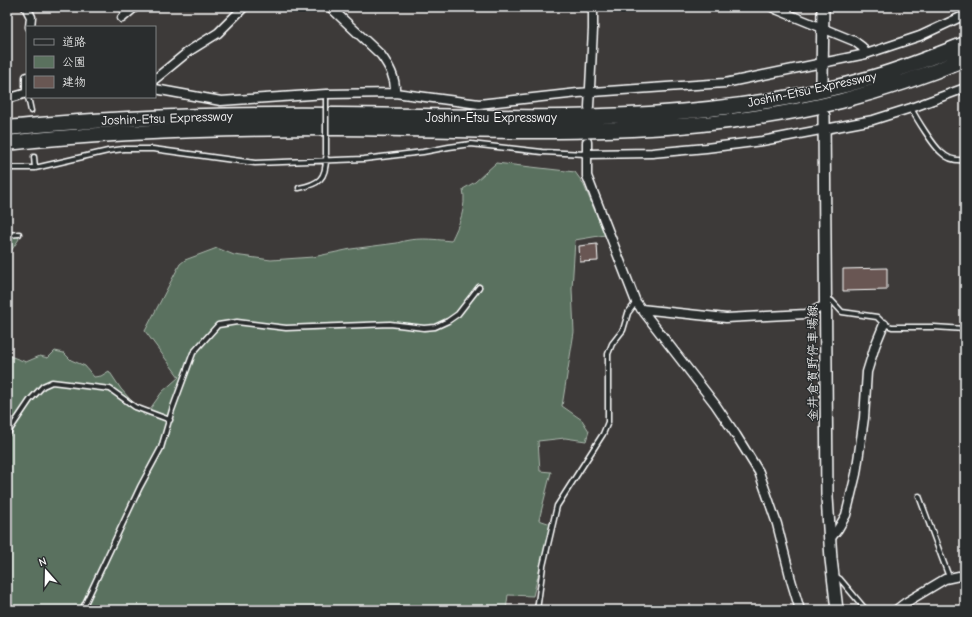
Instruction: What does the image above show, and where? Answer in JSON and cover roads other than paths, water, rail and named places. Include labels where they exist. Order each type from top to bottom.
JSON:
[{"type":"highway","name":"Joshin-Etsu Expressway","points":[[7,128],[101,121],[211,116],[335,115],[553,118],[674,112],[761,102],[835,87],[908,66],[965,44]]},
{"type":"highway","name":"Joshin-Etsu Expressway","points":[[7,142],[76,136],[199,130],[338,128],[555,131],[632,129],[681,125],[762,116],[839,101],[910,80],[965,59]]},
{"type":"main road","points":[[822,80],[823,7]]},
{"type":"main road","name":"金井倉賀野停車場線","points":[[824,116],[827,497],[837,610]]},
{"type":"street","points":[[26,7],[31,17],[30,26]]},
{"type":"street","points":[[122,18],[135,7]]},
{"type":"street","points":[[156,78],[189,51],[218,33],[244,7]]},
{"type":"street","points":[[330,7],[388,64],[395,83],[395,93]]},
{"type":"street","points":[[589,107],[593,7]]},
{"type":"street","points":[[772,7],[854,41],[862,47],[866,54]]},
{"type":"street","points":[[156,89],[221,101],[395,93],[478,104],[590,93],[725,83],[866,54],[920,36],[965,16]]},
{"type":"street","points":[[586,154],[652,153],[762,141],[873,120],[965,88]]},
{"type":"street","points":[[7,99],[26,92]]},
{"type":"street","points":[[587,142],[587,176],[638,305],[715,404],[759,472],[778,524],[791,580],[800,610]]},
{"type":"street","points":[[638,305],[726,318],[806,314],[826,301]]},
{"type":"street","points":[[830,539],[846,515],[856,474],[864,418],[868,372],[875,346],[884,324]]},
{"type":"street","points":[[896,610],[949,577],[962,575]]},
{"type":"lane","points":[[299,188],[309,186],[320,180],[326,168],[326,97]]},
{"type":"lane","points":[[28,98],[31,111]]},
{"type":"lane","points":[[911,108],[940,152],[948,158],[958,161],[965,160]]},
{"type":"lane","points":[[7,168],[35,168],[108,151],[124,149],[152,149],[254,163],[288,163],[326,158],[364,160],[393,157],[471,144],[542,152],[586,154]]},
{"type":"lane","points":[[34,157],[35,168]]},
{"type":"lane","points":[[7,235],[19,234]]},
{"type":"lane","points":[[82,610],[160,448],[193,353],[218,325],[237,322],[286,328],[390,324],[424,328],[435,327],[458,314],[479,287]]},
{"type":"lane","points":[[826,301],[832,301],[842,312],[877,317],[884,324],[892,327],[965,328]]},
{"type":"lane","points":[[537,610],[543,566],[557,506],[603,434],[608,422],[608,354],[612,344],[623,330],[628,313],[638,305]]},
{"type":"lane","points":[[7,434],[30,400],[43,386],[52,382],[110,389],[135,407],[170,420]]},
{"type":"lane","points":[[919,496],[949,577]]},
{"type":"lane","points":[[833,575],[840,579],[866,610]]}]
